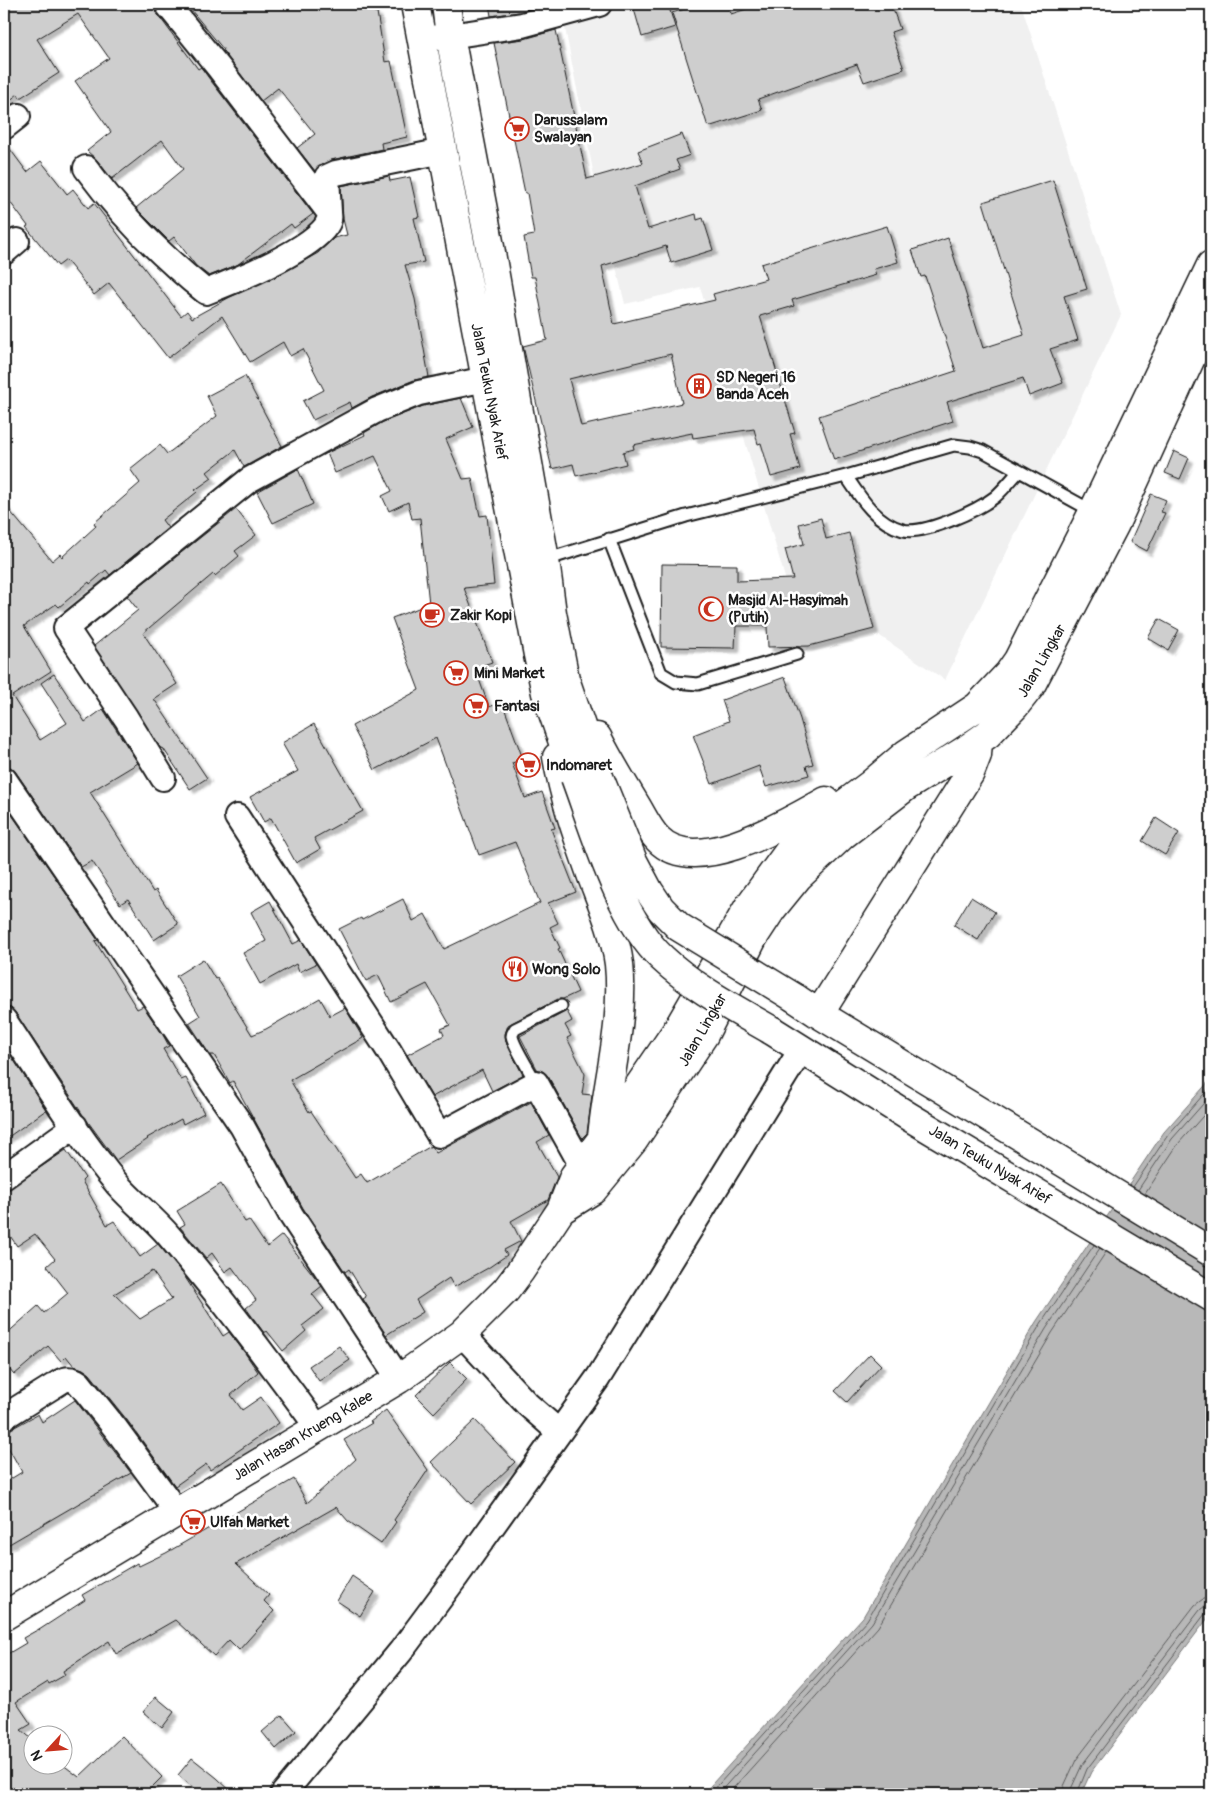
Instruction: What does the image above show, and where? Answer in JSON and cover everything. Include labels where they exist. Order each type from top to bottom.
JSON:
[{"type":"main road","name":"Jalan Teuku Nyak Arief","points":[[415,4],[538,655],[556,686]]},
{"type":"main road","name":"Jalan Teuku Nyak Arief","points":[[446,4],[450,36],[490,247],[545,560],[552,613],[556,686]]},
{"type":"main road","points":[[1096,514],[1211,265]]},
{"type":"main road","name":"Jalan Lingkar","points":[[561,1210],[574,1176],[602,1140],[677,1030],[749,906],[797,840],[871,784],[906,754],[977,707],[1018,660],[1096,514],[1211,314]]},
{"type":"main road","name":"Jalan Lingkar","points":[[561,1210],[593,1190],[634,1140],[704,1035],[753,938],[772,909],[798,877],[843,834],[907,786],[978,741],[1000,723],[1030,687],[1042,666],[1096,514]]},
{"type":"main road","points":[[556,686],[612,766],[648,826],[658,839],[670,848],[687,853],[707,853],[772,830],[831,798],[878,766],[906,754]]},
{"type":"main road","points":[[556,686],[585,772],[649,891],[661,909],[679,927],[1211,1252]]},
{"type":"main road","points":[[556,686],[560,770],[589,867],[610,924],[618,964],[620,1005],[616,1045],[604,1110],[602,1140]]},
{"type":"main road","points":[[977,707],[1000,723]]},
{"type":"main road","points":[[819,1014],[970,773],[977,755],[978,741]]},
{"type":"main road","name":"Jalan Teuku Nyak Arief","points":[[585,772],[612,875],[627,908],[660,957],[698,987],[908,1116],[1211,1297]]},
{"type":"main road","name":"Jalan Hasan Krueng Kalee","points":[[4,1616],[399,1378],[468,1340],[506,1290],[561,1210]]},
{"type":"street","points":[[167,4],[329,212]]},
{"type":"street","points":[[421,39],[522,25],[599,4]]},
{"type":"street","points":[[86,168],[132,223],[180,271],[206,292],[255,273],[314,240],[329,221],[327,177],[336,173],[443,151]]},
{"type":"street","points":[[163,778],[126,718],[66,628],[248,480],[377,410],[418,393],[486,379]]},
{"type":"street","points":[[4,779],[242,1126],[291,1215],[399,1378]]},
{"type":"street","points":[[237,817],[389,1051],[440,1135],[536,1083],[582,1166]]},
{"type":"street","points":[[4,1020],[75,1126],[120,1186],[168,1234],[206,1279],[245,1328],[318,1428]]},
{"type":"street","points":[[283,1794],[401,1651],[598,1378],[801,1050]]},
{"type":"street","points":[[4,1177],[75,1126]]},
{"type":"street","points":[[468,1340],[527,1404],[559,1432]]},
{"type":"street","points":[[4,1418],[60,1382],[69,1379],[75,1380],[116,1429],[177,1512]]},
{"type":"lane","points":[[545,560],[686,516],[846,476],[954,445],[970,447],[983,452],[1096,514]]},
{"type":"lane","points":[[846,476],[867,507],[888,523],[904,530],[922,530],[962,516],[979,507],[996,496],[1019,471]]},
{"type":"lane","points":[[609,539],[661,673],[668,678],[682,683],[698,684],[797,654]]},
{"type":"lane","points":[[536,1083],[517,1048],[512,1036],[513,1031],[561,1006]]},
{"type":"shaded area","points":[[616,4],[701,4],[672,13],[708,126],[762,109],[728,4],[762,4],[741,11],[770,95],[836,72],[812,4],[824,4],[837,42],[856,60],[864,82],[903,69],[891,32],[900,29],[891,4],[1021,4],[1121,315],[945,680],[880,636],[807,653],[700,287],[625,304],[595,181],[564,23]],"holes":[[[887,226],[897,262],[874,269],[875,275],[792,300],[775,311],[761,263]],[[948,239],[983,348],[1034,331],[957,373],[925,276],[921,277],[912,250]],[[1067,306],[1078,339],[1058,346],[1047,313]],[[1020,369],[1062,383],[1029,395]]]},
{"type":"water","points":[[1211,1079],[1211,1614],[1091,1772],[1081,1794],[703,1794],[863,1617],[1036,1322],[1164,1132]]},
{"type":"building","points":[[4,4],[150,4],[198,69],[201,67],[313,214],[294,228],[291,224],[237,265],[209,276],[196,266],[174,237],[169,241],[136,208],[183,169],[162,140],[112,179],[87,151],[111,132],[75,81],[109,58],[78,14],[37,39],[59,73],[20,98],[18,94],[4,105]]},
{"type":"building","points":[[186,4],[372,4],[374,12],[377,12],[385,62],[391,61],[407,137],[381,143],[382,149],[331,160],[321,165],[315,171],[297,148],[315,134],[278,88],[261,101],[224,50]]},
{"type":"building","points":[[489,4],[548,4],[519,12],[491,16]]},
{"type":"building","points":[[651,4],[668,4],[675,27],[642,37],[634,9]]},
{"type":"building","points":[[701,4],[728,4],[731,14],[762,4],[891,4],[900,29],[891,32],[904,69],[864,82],[857,64],[758,99],[762,110],[708,127],[672,13]]},
{"type":"building","points":[[556,30],[587,179],[643,163],[638,151],[682,134],[690,155],[676,160],[680,169],[635,186],[648,229],[696,214],[697,220],[703,218],[713,250],[671,263],[666,246],[602,266],[614,324],[715,300],[713,294],[766,279],[761,264],[887,226],[898,262],[874,269],[876,275],[792,300],[794,306],[760,316],[795,433],[790,434],[800,469],[771,477],[761,443],[758,444],[754,429],[693,438],[692,433],[633,445],[634,449],[623,452],[626,464],[576,476],[573,464],[552,469],[523,346],[547,340],[535,277],[531,277],[524,237],[534,235],[527,193],[525,193],[494,43],[524,39]],"holes":[[[671,354],[682,403],[581,426],[569,379]]]},
{"type":"building","points":[[4,141],[27,172],[41,161],[67,194],[73,189],[88,208],[94,203],[181,316],[187,311],[192,318],[230,297],[281,274],[318,253],[334,238],[347,235],[343,219],[341,186],[389,176],[390,181],[410,177],[419,217],[414,218],[424,262],[405,265],[415,299],[429,377],[414,380],[372,397],[352,408],[350,402],[313,420],[303,401],[324,390],[303,349],[290,356],[283,342],[250,362],[222,316],[168,358],[109,283],[94,295],[66,260],[58,266],[26,227],[28,226],[4,194]]},
{"type":"building","points":[[1053,180],[1087,289],[1064,296],[1078,340],[1050,349],[1063,383],[1029,396],[1023,378],[947,402],[953,421],[834,460],[819,416],[956,371],[925,276],[921,277],[912,250],[948,238],[983,348],[1024,335],[983,202]]},
{"type":"building","points":[[245,376],[282,446],[244,467],[235,450],[207,472],[212,478],[195,490],[197,492],[162,520],[168,528],[110,575],[106,570],[59,607],[56,604],[24,626],[51,671],[12,696],[40,740],[67,723],[41,683],[54,674],[85,722],[103,709],[138,763],[90,792],[153,892],[156,890],[178,924],[154,940],[128,899],[120,904],[92,861],[81,867],[15,771],[4,764],[4,504],[52,561],[60,554],[62,557],[96,526],[94,523],[140,483],[130,469],[160,445],[167,454],[217,416],[207,396]]},
{"type":"building","points":[[461,398],[473,427],[446,439],[463,479],[472,478],[480,516],[487,515],[494,585],[464,588],[492,662],[475,668],[489,707],[502,702],[523,759],[512,763],[525,798],[542,792],[555,828],[551,829],[576,892],[548,903],[558,923],[550,927],[578,992],[563,999],[558,999],[508,1025],[505,1034],[506,1042],[523,1075],[492,1091],[482,1070],[432,1097],[407,1055],[444,1035],[441,1029],[450,1025],[427,984],[391,1002],[378,975],[366,981],[339,929],[361,918],[362,920],[403,899],[413,921],[425,914],[444,949],[540,903],[515,842],[479,855],[436,738],[375,770],[352,726],[419,690],[392,618],[429,604],[420,518],[412,519],[408,502],[389,511],[382,496],[392,491],[375,456],[335,473],[327,453],[365,435],[364,433],[383,422],[423,406]]},
{"type":"building","points":[[1174,451],[1189,458],[1180,479],[1165,473]]},
{"type":"building","points":[[298,469],[313,504],[273,523],[257,492]]},
{"type":"building","points":[[1151,494],[1166,500],[1161,512],[1165,513],[1147,551],[1130,542]]},
{"type":"building","points":[[236,509],[256,535],[235,551],[239,556],[215,576],[213,574],[143,633],[177,684],[154,699],[207,778],[190,789],[163,748],[161,749],[94,646],[138,610],[127,596]]},
{"type":"building","points":[[821,518],[826,539],[849,533],[874,629],[809,646],[768,647],[767,626],[736,626],[735,648],[661,647],[662,564],[737,565],[737,581],[793,579],[785,549],[804,544],[799,524]]},
{"type":"building","points":[[1159,619],[1179,630],[1168,650],[1148,638]]},
{"type":"building","points":[[785,677],[813,764],[806,766],[809,775],[766,787],[759,766],[712,784],[693,735],[729,721],[722,700]]},
{"type":"building","points":[[314,724],[363,811],[314,838],[320,849],[296,863],[271,818],[264,822],[250,797],[298,771],[282,743]]},
{"type":"building","points":[[6,806],[98,940],[95,941],[137,1009],[143,1006],[163,1035],[169,1046],[163,1049],[181,1080],[186,1078],[204,1113],[183,1124],[181,1119],[147,1138],[116,1160],[83,1115],[15,1012],[11,1008],[4,1006],[4,808]]},
{"type":"building","points":[[1156,818],[1179,833],[1165,855],[1142,841]]},
{"type":"building","points":[[971,897],[995,912],[978,940],[954,925]]},
{"type":"building","points":[[270,901],[293,944],[301,940],[316,964],[299,972],[296,964],[260,984],[243,953],[266,941],[251,912]]},
{"type":"building","points":[[203,959],[252,1035],[320,998],[330,1016],[345,1008],[363,1038],[290,1080],[309,1112],[311,1111],[355,1178],[361,1174],[367,1183],[431,1146],[436,1153],[531,1102],[549,1135],[537,1142],[557,1177],[548,1200],[511,1221],[521,1241],[504,1250],[507,1255],[488,1268],[454,1287],[449,1278],[416,1300],[423,1312],[386,1335],[363,1299],[366,1297],[349,1269],[345,1272],[303,1208],[233,1081],[230,1083],[214,1055],[210,1055],[189,1023],[200,1016],[176,976]]},
{"type":"building","points":[[567,1011],[572,1021],[565,1025],[571,1036],[567,1038],[585,1074],[582,1094],[592,1095],[587,1133],[582,1138],[548,1076],[537,1069],[520,1036]]},
{"type":"building","points":[[8,1051],[46,1110],[4,1140],[4,1052]]},
{"type":"building","points":[[66,1150],[85,1178],[82,1181],[107,1225],[114,1221],[140,1257],[158,1244],[183,1274],[223,1336],[229,1332],[258,1372],[231,1395],[242,1410],[261,1397],[279,1423],[210,1470],[206,1464],[175,1486],[127,1420],[90,1374],[74,1366],[66,1356],[61,1361],[48,1346],[14,1375],[4,1363],[4,1336],[38,1306],[44,1313],[68,1293],[47,1266],[55,1259],[35,1234],[17,1246],[4,1227],[4,1192]],"holes":[[[152,1271],[172,1299],[140,1319],[114,1294]]]},
{"type":"building","points":[[221,1184],[245,1222],[249,1220],[267,1247],[282,1235],[322,1286],[312,1294],[324,1309],[302,1326],[306,1331],[283,1351],[267,1331],[264,1333],[246,1308],[256,1300],[232,1267],[225,1272],[212,1253],[206,1258],[180,1227],[185,1224],[177,1211]]},
{"type":"building","points":[[339,1346],[350,1360],[319,1381],[309,1366]]},
{"type":"building","points":[[870,1354],[881,1365],[847,1402],[835,1391]]},
{"type":"building","points":[[450,1362],[467,1379],[434,1413],[416,1395]]},
{"type":"building","points":[[75,1400],[131,1473],[4,1547],[4,1483],[22,1472],[4,1440],[4,1433],[38,1414],[42,1422]]},
{"type":"building","points":[[386,1410],[428,1470],[394,1520],[396,1522],[381,1544],[348,1521],[336,1507],[236,1564],[269,1595],[264,1601],[274,1611],[239,1650],[229,1640],[214,1656],[175,1620],[116,1654],[109,1641],[63,1671],[65,1675],[49,1684],[48,1682],[16,1702],[31,1724],[22,1726],[21,1730],[22,1776],[72,1776],[72,1772],[79,1777],[122,1736],[162,1777],[145,1794],[4,1794],[4,1656],[26,1643],[23,1638],[39,1630],[85,1600],[82,1595],[137,1563],[139,1566],[166,1553],[294,1479],[307,1503],[356,1459],[344,1440],[372,1423],[370,1422]]},
{"type":"building","points":[[475,1420],[515,1462],[471,1504],[431,1462]]},
{"type":"building","points":[[352,1576],[375,1592],[360,1616],[337,1601]]},
{"type":"building","points":[[156,1697],[174,1712],[162,1728],[143,1712]]},
{"type":"building","points":[[282,1715],[296,1731],[276,1749],[262,1732]]},
{"type":"building","points":[[192,1758],[234,1794],[201,1794],[178,1775]]},
{"type":"place","name":"Darussalam Swalayan","points":[[517,129]]},
{"type":"place","name":"SD Negeri 16 Banda Aceh","points":[[699,386]]},
{"type":"place","name":"Masjid Al-Hasyimah (Putih)","points":[[711,609]]},
{"type":"place","name":"Zakir Kopi","points":[[432,615]]},
{"type":"place","name":"Mini Market","points":[[456,673]]},
{"type":"place","name":"Fantasi","points":[[476,706]]},
{"type":"place","name":"Indomaret","points":[[528,765]]},
{"type":"place","name":"Wong Solo","points":[[515,969]]},
{"type":"place","name":"Ulfah Market","points":[[193,1522]]}]
